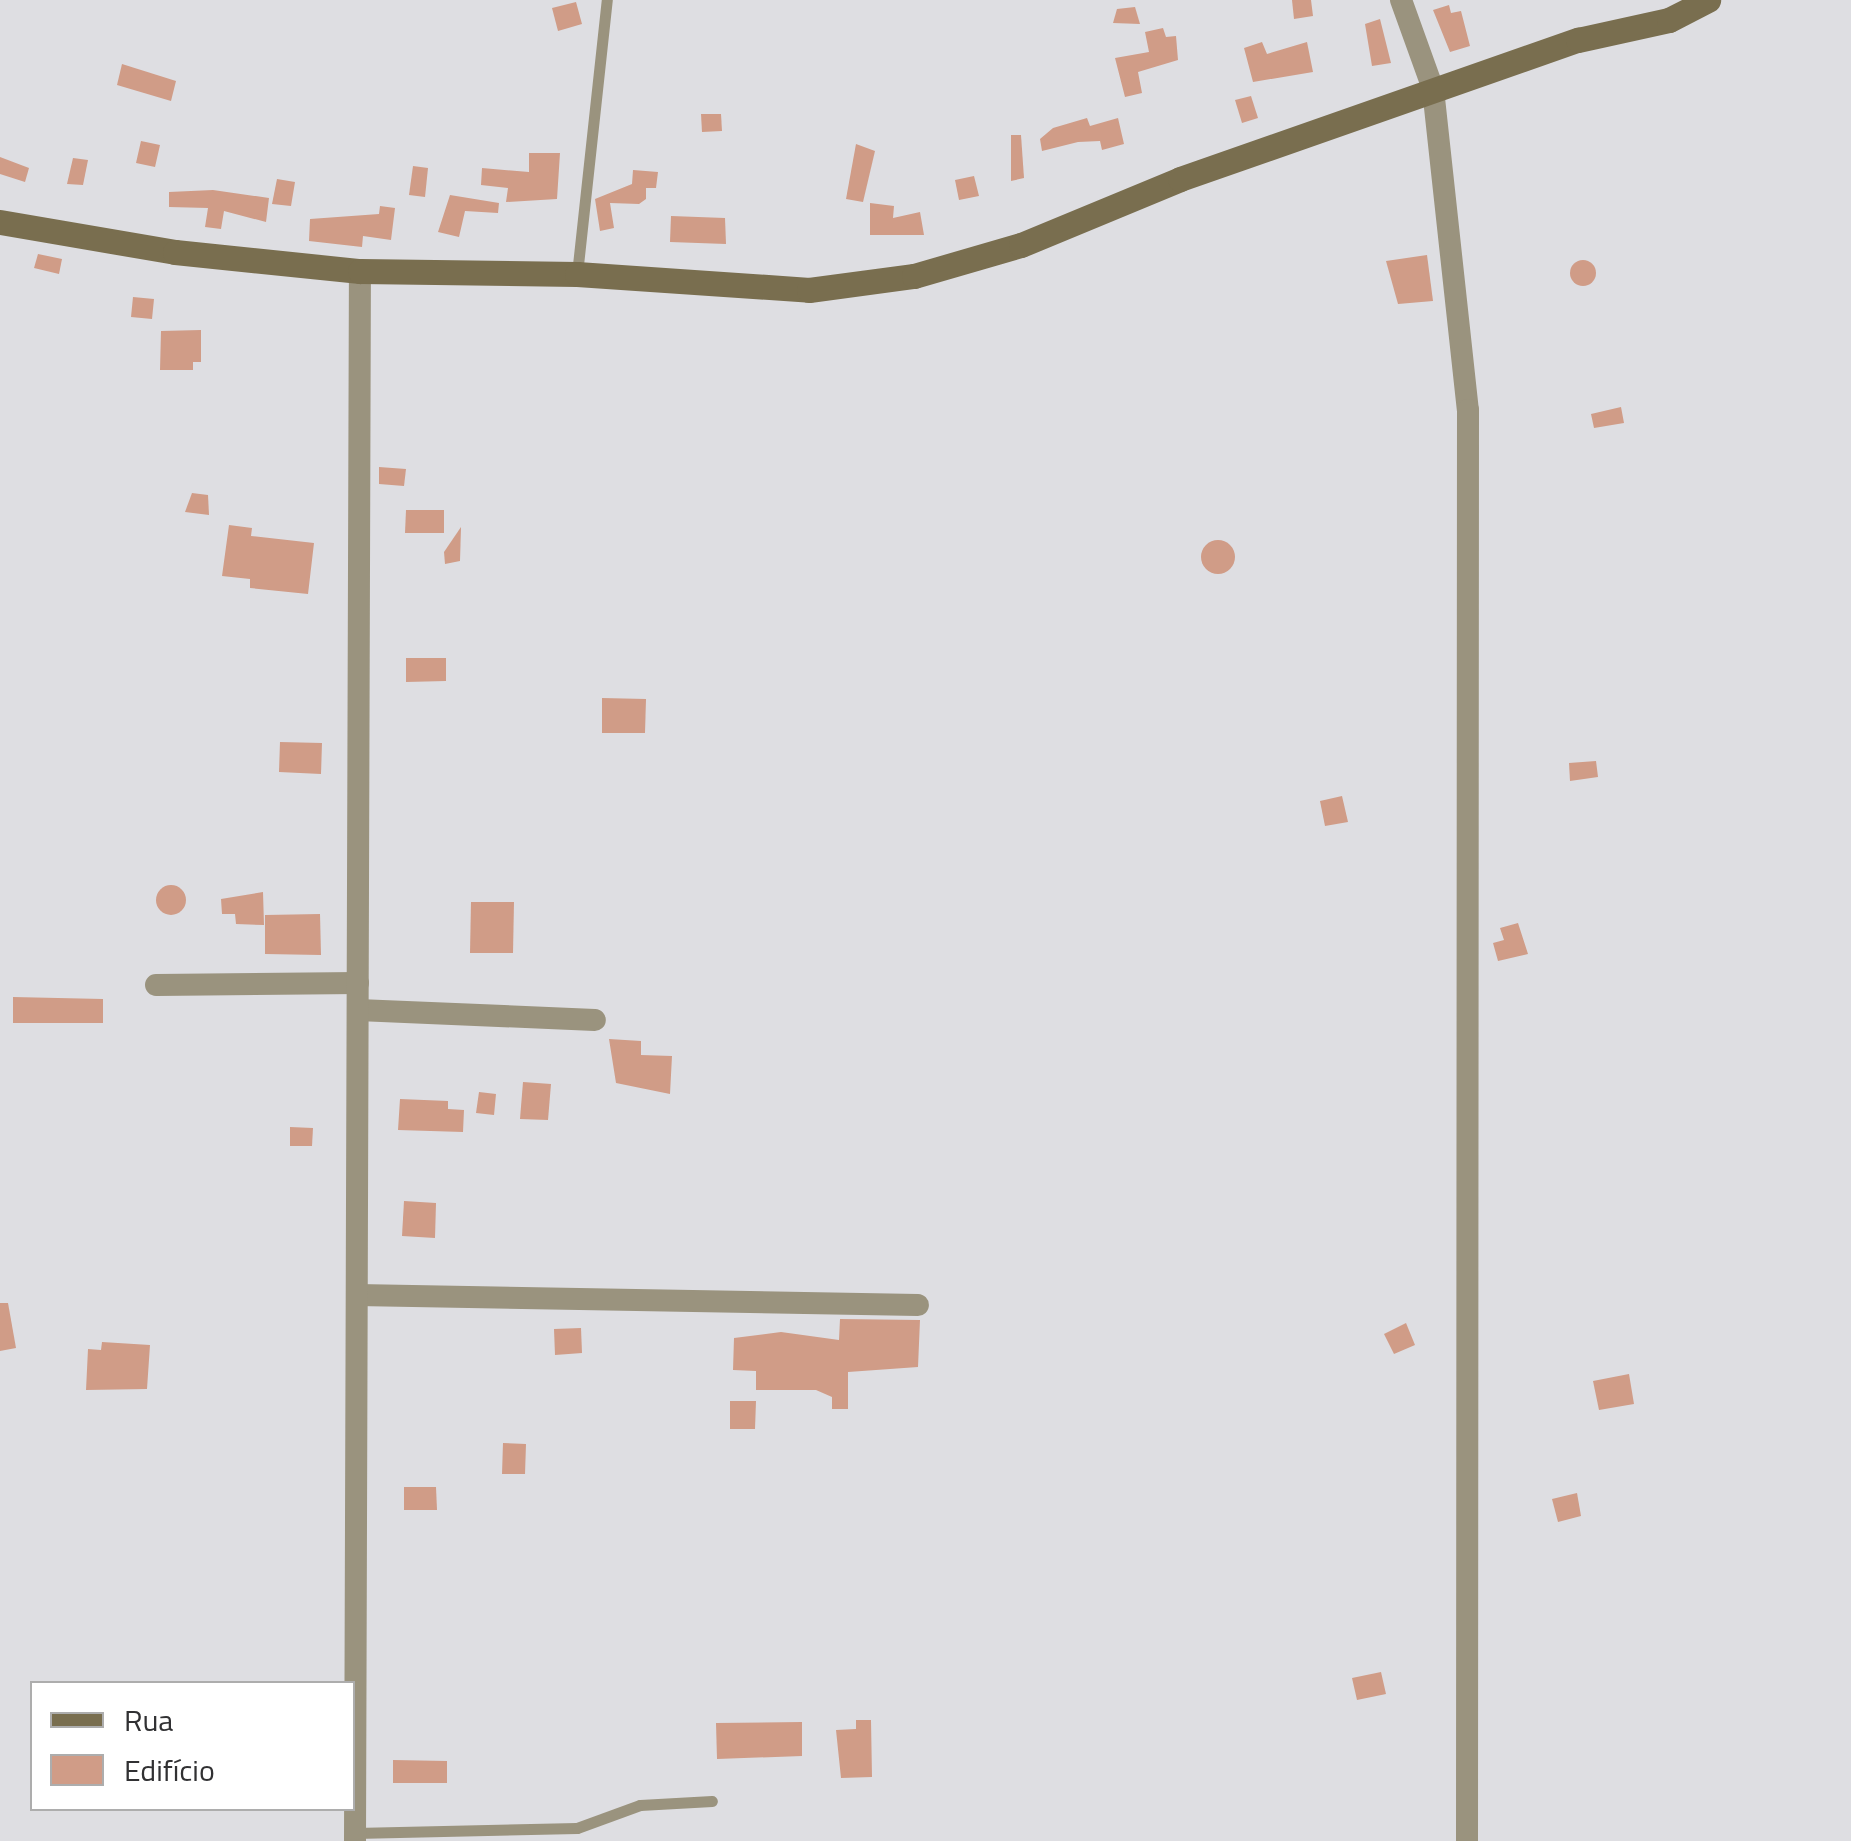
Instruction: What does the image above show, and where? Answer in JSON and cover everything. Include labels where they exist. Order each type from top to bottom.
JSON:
[{"type":"street","points":[[1401,0],[1433,89],[1468,410],[1467,1841]]},
{"type":"street","points":[[0,222],[175,252],[360,271],[577,274],[809,290],[914,276],[1021,244],[1180,179],[1433,89],[1578,40],[1670,20],[1708,0]]},
{"type":"street","points":[[356,1837],[360,271]]},
{"type":"street","points":[[156,984],[358,982]]},
{"type":"street","points":[[358,1010],[594,1020]]},
{"type":"street","points":[[357,1295],[918,1305]]},
{"type":"lane","points":[[577,274],[607,0]]},
{"type":"lane","points":[[356,1837],[576,1828],[640,1805],[712,1801]]},
{"type":"building","points":[[1292,0],[1311,0],[1313,16],[1294,19]]},
{"type":"building","points":[[576,2],[582,24],[558,31],[552,8]]},
{"type":"building","points":[[1449,5],[1451,13],[1461,11],[1470,46],[1450,52],[1433,10]]},
{"type":"building","points":[[1135,7],[1140,24],[1113,23],[1117,9]]},
{"type":"building","points":[[1380,19],[1391,63],[1372,66],[1365,24]]},
{"type":"building","points":[[1163,28],[1166,37],[1176,36],[1178,60],[1138,72],[1142,93],[1125,97],[1115,58],[1149,52],[1145,32]]},
{"type":"building","points":[[1262,42],[1267,54],[1307,42],[1313,72],[1253,82],[1244,48]]},
{"type":"building","points":[[122,64],[176,81],[171,101],[117,85]]},
{"type":"building","points":[[1251,96],[1258,118],[1242,123],[1235,100]]},
{"type":"building","points":[[701,114],[721,114],[722,131],[702,132]]},
{"type":"building","points":[[1087,118],[1090,126],[1118,118],[1124,144],[1102,150],[1100,141],[1078,142],[1042,151],[1040,139],[1053,128]]},
{"type":"building","points":[[1011,135],[1021,135],[1024,178],[1011,181]]},
{"type":"building","points":[[141,141],[160,145],[155,167],[136,163]]},
{"type":"building","points":[[856,144],[875,151],[863,202],[846,199]]},
{"type":"building","points":[[529,153],[560,153],[557,199],[506,202],[508,188],[481,185],[482,168],[529,172]]},
{"type":"building","points":[[0,157],[29,168],[25,182],[0,174]]},
{"type":"building","points":[[73,158],[88,160],[83,185],[67,184]]},
{"type":"building","points":[[413,166],[428,168],[425,197],[409,195]]},
{"type":"building","points":[[633,170],[658,172],[656,188],[646,188],[646,199],[639,204],[610,203],[614,228],[600,231],[595,199],[632,184]]},
{"type":"building","points":[[974,176],[979,196],[959,200],[955,180]]},
{"type":"building","points":[[277,179],[295,182],[291,206],[272,204]]},
{"type":"building","points":[[213,190],[269,198],[266,222],[224,211],[221,229],[205,227],[208,208],[169,207],[169,192]]},
{"type":"building","points":[[450,195],[499,203],[498,213],[465,211],[459,237],[438,232]]},
{"type":"building","points":[[870,203],[894,206],[893,218],[920,212],[924,235],[870,235]]},
{"type":"building","points":[[380,206],[395,208],[391,240],[363,236],[362,247],[309,241],[310,219],[379,214]]},
{"type":"building","points":[[671,216],[725,218],[726,244],[670,242]]},
{"type":"building","points":[[38,254],[62,259],[59,274],[34,268]]},
{"type":"building","points":[[1427,255],[1433,301],[1398,304],[1386,261]]},
{"type":"building","points":[[1583,260],[1593,263],[1593,283],[1583,286],[1573,283],[1570,273],[1573,263]]},
{"type":"building","points":[[133,297],[154,299],[152,319],[131,317]]},
{"type":"building","points":[[201,330],[201,362],[193,362],[193,370],[160,370],[161,331]]},
{"type":"building","points":[[1621,407],[1624,423],[1594,428],[1591,414]]},
{"type":"building","points":[[379,467],[406,469],[404,486],[379,484]]},
{"type":"building","points":[[192,493],[208,495],[209,515],[185,512]]},
{"type":"building","points":[[406,510],[444,510],[444,533],[405,533]]},
{"type":"building","points":[[229,525],[252,528],[251,536],[314,543],[308,594],[250,588],[250,579],[222,576]]},
{"type":"building","points":[[461,527],[460,561],[445,564],[444,552]]},
{"type":"building","points":[[1218,540],[1230,545],[1235,557],[1230,569],[1218,574],[1206,569],[1201,557],[1206,545]]},
{"type":"building","points":[[406,658],[446,658],[446,681],[406,682]]},
{"type":"building","points":[[602,698],[646,699],[645,733],[602,733]]},
{"type":"building","points":[[280,742],[322,743],[321,774],[279,772]]},
{"type":"building","points":[[1596,761],[1598,777],[1570,781],[1569,763]]},
{"type":"building","points":[[1342,796],[1348,822],[1325,826],[1320,801]]},
{"type":"building","points":[[171,885],[181,890],[186,900],[181,910],[171,915],[161,910],[156,900],[161,890]]},
{"type":"building","points":[[263,892],[264,925],[236,924],[235,914],[222,914],[221,899]]},
{"type":"building","points":[[471,902],[514,902],[513,953],[470,953]]},
{"type":"building","points":[[320,914],[321,955],[265,954],[265,915]]},
{"type":"building","points":[[1518,923],[1528,954],[1498,961],[1493,943],[1504,940],[1500,928]]},
{"type":"building","points":[[13,997],[103,999],[103,1023],[13,1023]]},
{"type":"building","points":[[609,1039],[641,1041],[641,1055],[672,1056],[670,1094],[616,1083]]},
{"type":"building","points":[[523,1082],[551,1084],[548,1120],[520,1119]]},
{"type":"building","points":[[479,1092],[496,1094],[494,1115],[476,1113]]},
{"type":"building","points":[[400,1099],[448,1101],[448,1109],[464,1110],[463,1132],[398,1130]]},
{"type":"building","points":[[290,1127],[313,1128],[312,1146],[290,1146]]},
{"type":"building","points":[[404,1201],[436,1203],[435,1238],[402,1236]]},
{"type":"building","points":[[0,1303],[8,1303],[16,1348],[0,1351]]},
{"type":"building","points":[[840,1319],[920,1320],[918,1367],[848,1372],[848,1409],[832,1409],[832,1397],[816,1390],[756,1390],[756,1371],[733,1370],[734,1338],[781,1332],[839,1340]]},
{"type":"building","points":[[1406,1323],[1415,1345],[1394,1354],[1384,1334]]},
{"type":"building","points":[[581,1328],[582,1353],[555,1355],[554,1329]]},
{"type":"building","points":[[102,1342],[150,1345],[147,1389],[86,1390],[88,1349],[101,1350]]},
{"type":"building","points":[[1629,1374],[1634,1404],[1599,1410],[1593,1381]]},
{"type":"building","points":[[730,1401],[756,1401],[755,1429],[730,1429]]},
{"type":"building","points":[[503,1443],[526,1444],[525,1474],[502,1474]]},
{"type":"building","points":[[404,1487],[436,1487],[437,1510],[404,1510]]},
{"type":"building","points":[[1577,1493],[1581,1516],[1558,1522],[1552,1499]]},
{"type":"building","points":[[1381,1672],[1386,1694],[1357,1700],[1352,1678]]},
{"type":"building","points":[[856,1720],[871,1720],[872,1777],[841,1778],[836,1730],[856,1729]]},
{"type":"building","points":[[802,1722],[802,1756],[717,1759],[716,1723]]},
{"type":"building","points":[[393,1760],[447,1761],[447,1783],[393,1783]]}]
